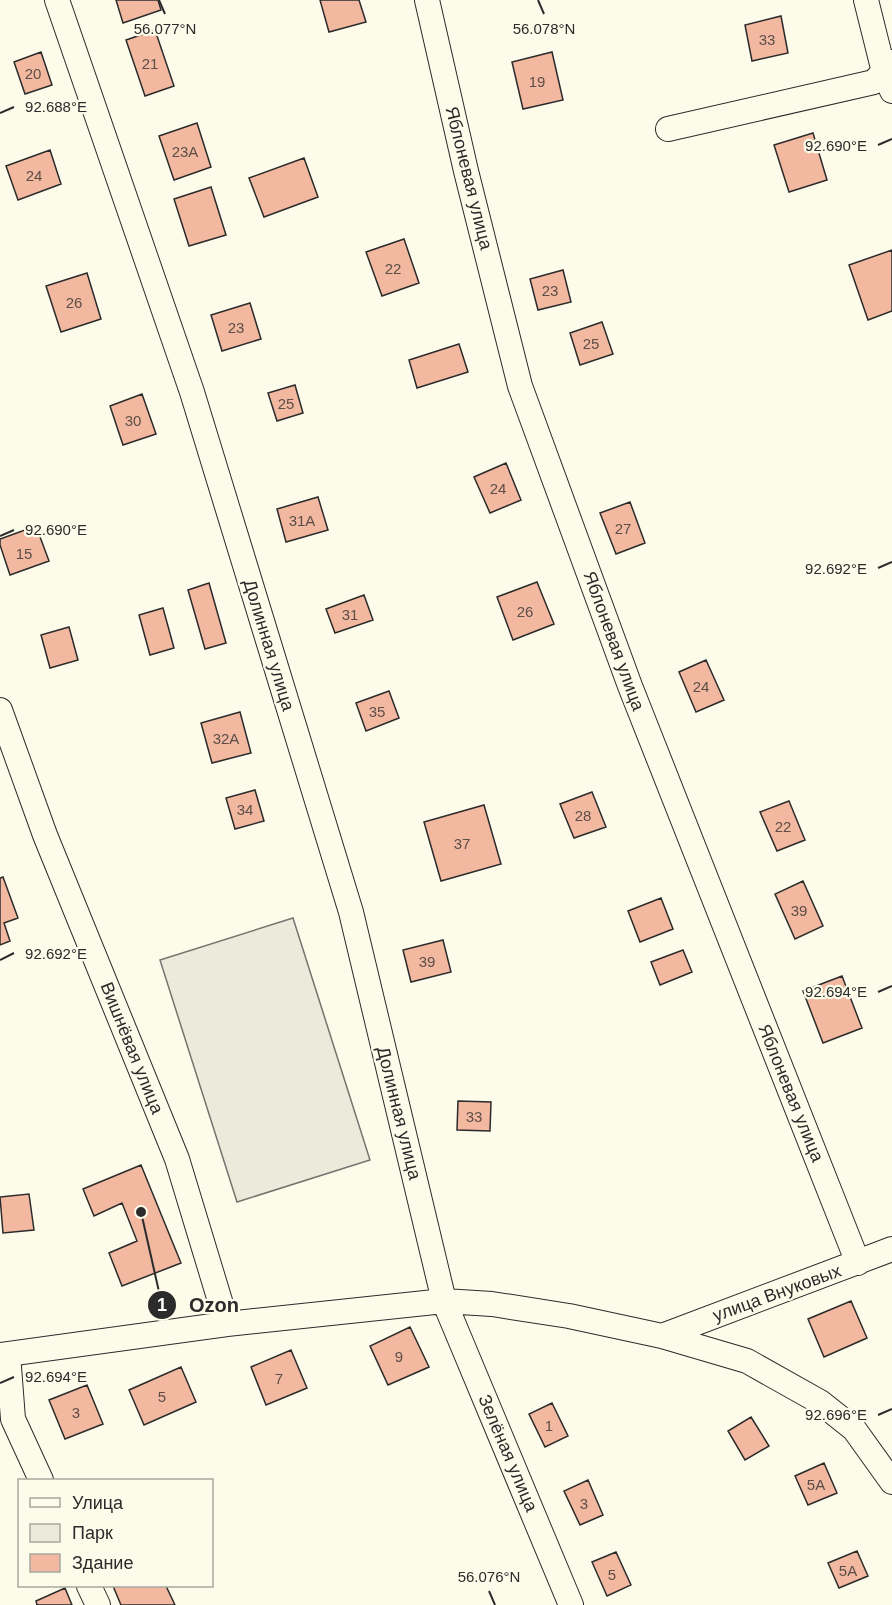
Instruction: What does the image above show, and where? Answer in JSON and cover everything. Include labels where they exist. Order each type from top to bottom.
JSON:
[{"type":"street","name":"Долинная улица","points":[[57,0],[192,392],[351,912],[444,1301]]},
{"type":"street","name":"Яблоневая улица","points":[[427,0],[466,171],[520,386],[630,686],[858,1263]]},
{"type":"street","points":[[668,129],[874,82],[889,75],[866,0]]},
{"type":"street","name":"Вишнёвая улица","points":[[0,710],[45,836],[177,1159],[227,1324]]},
{"type":"street","name":"улица Внуковых","points":[[662,1336],[892,1249]]},
{"type":"street","points":[[41,1479],[13,1419],[4,1354],[227,1324],[444,1301],[492,1304],[569,1316],[662,1336],[747,1361],[820,1402],[854,1429],[892,1482]]},
{"type":"street","name":"Зелёная улица","points":[[444,1301],[571,1605]]},
{"type":"street","points":[[89,1587],[98,1605]]},
{"type":"green space","points":[[293,918],[370,1160],[237,1202],[160,960]]},
{"type":"building","points":[[116,0],[158,0],[161,10],[123,23]]},
{"type":"building","points":[[320,0],[359,0],[366,22],[329,32]]},
{"type":"building","points":[[781,16],[788,53],[752,61],[745,25]]},
{"type":"building","points":[[155,30],[174,86],[145,96],[126,40]]},
{"type":"building","points":[[41,52],[52,85],[25,94],[14,62]]},
{"type":"building","points":[[552,52],[563,100],[523,109],[512,62]]},
{"type":"building","points":[[197,123],[211,167],[174,180],[159,136]]},
{"type":"building","points":[[813,133],[827,180],[789,192],[774,145]]},
{"type":"building","points":[[50,150],[61,184],[18,200],[6,166]]},
{"type":"building","points":[[304,158],[318,197],[264,217],[249,178]]},
{"type":"building","points":[[211,187],[226,235],[189,246],[174,199]]},
{"type":"building","points":[[404,239],[419,283],[382,296],[366,252]]},
{"type":"building","points":[[892,250],[892,311],[868,320],[849,265]]},
{"type":"building","points":[[563,270],[571,302],[538,310],[530,279]]},
{"type":"building","points":[[87,273],[101,319],[61,332],[46,286]]},
{"type":"building","points":[[250,303],[261,339],[222,351],[211,315]]},
{"type":"building","points":[[602,322],[613,354],[580,365],[570,333]]},
{"type":"building","points":[[459,344],[468,372],[417,388],[409,360]]},
{"type":"building","points":[[295,385],[303,413],[277,421],[268,393]]},
{"type":"building","points":[[142,394],[156,434],[123,445],[110,406]]},
{"type":"building","points":[[506,463],[521,500],[490,513],[474,477]]},
{"type":"building","points":[[318,497],[328,530],[286,542],[277,509]]},
{"type":"building","points":[[630,502],[645,543],[616,554],[600,513]]},
{"type":"building","points":[[36,526],[49,561],[10,575],[0,539]]},
{"type":"building","points":[[537,582],[554,624],[513,640],[497,597]]},
{"type":"building","points":[[209,583],[226,643],[205,649],[188,590]]},
{"type":"building","points":[[364,595],[373,620],[335,633],[326,609]]},
{"type":"building","points":[[163,608],[174,648],[150,655],[139,615]]},
{"type":"building","points":[[69,627],[78,660],[50,668],[41,635]]},
{"type":"building","points":[[706,660],[724,700],[696,712],[679,672]]},
{"type":"building","points":[[389,691],[399,718],[366,731],[356,703]]},
{"type":"building","points":[[240,712],[251,753],[212,763],[201,723]]},
{"type":"building","points":[[255,790],[264,821],[235,829],[226,798]]},
{"type":"building","points":[[592,792],[606,827],[574,838],[560,804]]},
{"type":"building","points":[[789,801],[805,840],[777,851],[760,812]]},
{"type":"building","points":[[484,805],[501,864],[441,881],[424,822]]},
{"type":"building","points":[[3,877],[18,918],[4,923],[10,941],[0,945],[0,878]]},
{"type":"building","points":[[803,881],[823,926],[795,939],[775,894]]},
{"type":"building","points":[[661,898],[673,929],[640,942],[628,911]]},
{"type":"building","points":[[443,940],[451,972],[411,982],[403,950]]},
{"type":"building","points":[[683,950],[692,972],[660,985],[651,962]]},
{"type":"building","points":[[842,976],[862,1028],[823,1043],[803,991]]},
{"type":"building","points":[[458,1101],[491,1102],[490,1131],[457,1130]]},
{"type":"building","points":[[141,1165],[181,1263],[122,1286],[109,1253],[137,1241],[122,1203],[94,1216],[83,1189]]},
{"type":"building","points":[[29,1194],[34,1230],[3,1233],[0,1197]]},
{"type":"building","points":[[851,1301],[867,1338],[824,1357],[808,1319]]},
{"type":"building","points":[[410,1327],[429,1367],[388,1385],[370,1346]]},
{"type":"building","points":[[291,1350],[307,1388],[266,1405],[251,1367]]},
{"type":"building","points":[[181,1367],[196,1402],[144,1425],[129,1390]]},
{"type":"building","points":[[87,1385],[103,1424],[65,1439],[49,1400]]},
{"type":"building","points":[[552,1403],[568,1436],[545,1447],[529,1414]]},
{"type":"building","points":[[751,1417],[769,1446],[745,1460],[728,1431]]},
{"type":"building","points":[[824,1463],[837,1493],[808,1505],[795,1476]]},
{"type":"building","points":[[588,1480],[603,1515],[580,1525],[564,1491]]},
{"type":"building","points":[[857,1551],[868,1576],[839,1588],[828,1563]]},
{"type":"building","points":[[616,1552],[631,1585],[607,1596],[592,1562]]},
{"type":"building","points":[[113,1587],[166,1587],[175,1605],[121,1605]]},
{"type":"building","points":[[65,1588],[72,1605],[37,1605],[36,1601]]},
{"type":"place","name":"Ozon","points":[[141,1212]]}]
